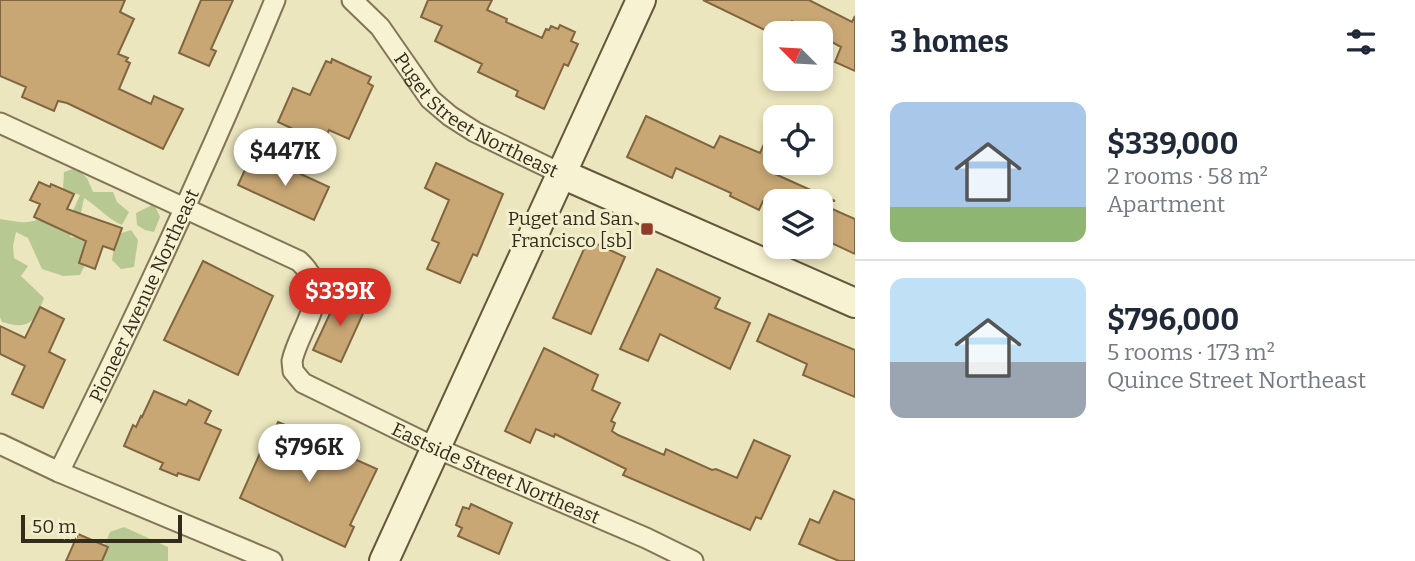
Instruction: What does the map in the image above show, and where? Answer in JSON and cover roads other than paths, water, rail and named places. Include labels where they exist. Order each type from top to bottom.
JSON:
[{"type":"street","name":"Pioneer Avenue Northeast","points":[[60,472],[128,333],[275,0]]},
{"type":"street","name":"Puget Street Northeast","points":[[352,0],[380,27],[430,99],[475,132],[562,174],[855,303]]},
{"type":"street","points":[[384,561],[641,0]]},
{"type":"street","name":"Eastside Street Northeast","points":[[0,123],[299,261],[314,281],[314,306],[292,361],[293,371],[303,383],[436,448],[646,538],[693,561]]},
{"type":"street","points":[[0,444],[272,561]]},
{"type":"place","name":"Puget and San Francisco [sb]","points":[[647,229]]}]
